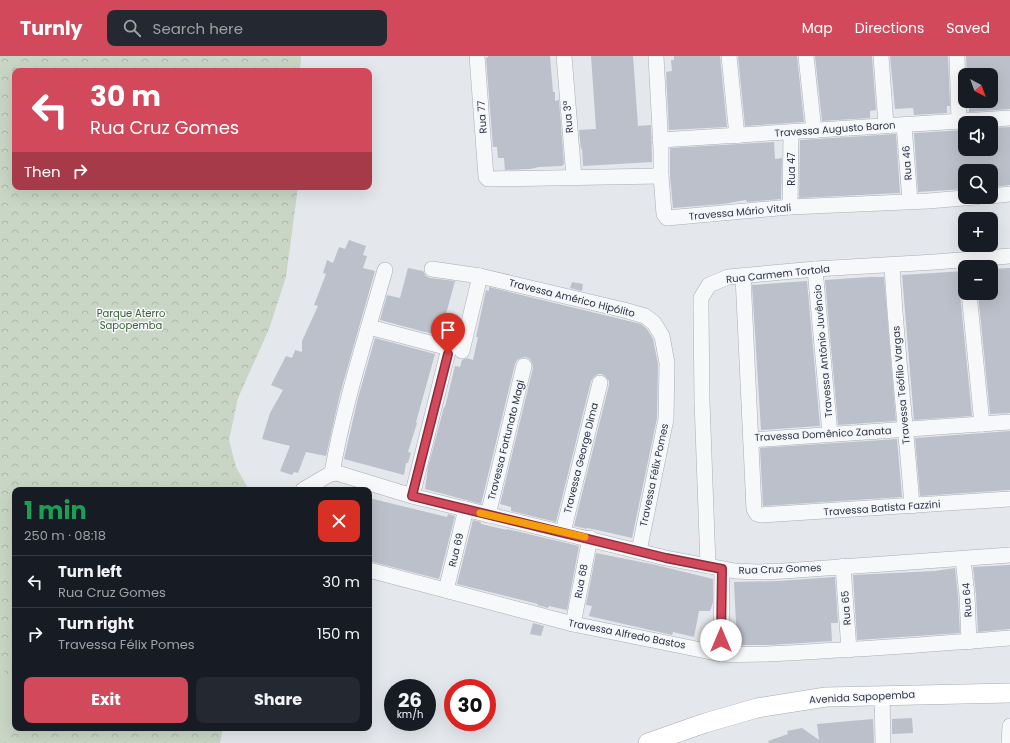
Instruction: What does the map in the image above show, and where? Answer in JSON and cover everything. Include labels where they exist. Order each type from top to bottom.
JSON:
[{"type":"main road","name":"Avenida Sapopemba","points":[[648,743],[705,723],[757,708],[826,697],[1010,693]]},
{"type":"street","name":"Rua 77","points":[[478,56],[487,178],[489,180],[574,177]]},
{"type":"street","name":"Rua 3ª","points":[[564,56],[574,177]]},
{"type":"street","name":"Travessa Mário Vitali","points":[[656,56],[661,176],[664,214],[667,218],[790,207],[958,198]]},
{"type":"street","points":[[729,56],[737,136]]},
{"type":"street","points":[[806,56],[814,131]]},
{"type":"street","points":[[881,56],[886,125]]},
{"type":"street","points":[[957,56],[960,116]]},
{"type":"street","name":"Travessa Augusto Baron","points":[[998,119],[1010,118]]},
{"type":"street","name":"Travessa Augusto Baron","points":[[660,140],[958,121]]},
{"type":"street","name":"Rua 46","points":[[904,125],[910,201]]},
{"type":"street","name":"Rua 47","points":[[790,207],[791,132]]},
{"type":"street","points":[[574,177],[661,176]]},
{"type":"street","points":[[998,195],[1010,194]]},
{"type":"street","name":"Rua Carmem Tortola","points":[[985,260],[1010,256]]},
{"type":"street","name":"Rua Carmem Tortola","points":[[721,654],[702,408],[701,298],[709,285],[728,277],[815,269],[958,263]]},
{"type":"street","name":"Travessa Teófilo Vargas","points":[[892,265],[895,316],[912,506]]},
{"type":"street","name":"Travessa Américo Hipólito","points":[[432,269],[480,276],[624,310],[649,318],[658,329],[665,348],[667,400]]},
{"type":"street","name":"Travessa Antônio Juvêncio","points":[[815,269],[830,434]]},
{"type":"street","points":[[308,487],[332,473],[341,431],[385,270]]},
{"type":"street","points":[[412,496],[455,349],[480,276]]},
{"type":"street","name":"Travessa Domênico Zanata","points":[[743,276],[751,440],[1010,422]]},
{"type":"street","points":[[970,300],[982,424]]},
{"type":"street","points":[[369,327],[455,349]]},
{"type":"street","name":"Travessa Fortunato Magi","points":[[488,515],[524,366]]},
{"type":"street","name":"Travessa George Dima","points":[[563,532],[600,383]]},
{"type":"street","name":"Travessa Félix Pomes","points":[[639,551],[666,419],[667,400]]},
{"type":"street","name":"Travessa Batista Fazzini","points":[[751,440],[754,509],[755,512],[760,515],[1010,499]]},
{"type":"street","name":"Rua Cruz Gomes","points":[[332,473],[466,510],[590,538],[666,558],[735,571],[759,572],[1010,555]]},
{"type":"street","name":"Rua 69","points":[[446,590],[466,510]]},
{"type":"street","name":"Rua 68","points":[[573,624],[590,538]]},
{"type":"street","name":"Rua 64","points":[[963,558],[967,595],[969,642]]},
{"type":"street","name":"Rua 65","points":[[843,566],[849,650]]},
{"type":"street","name":"Travessa Alfredo Bastos","points":[[372,571],[573,624],[721,654],[735,655],[909,647],[1010,638]]},
{"type":"street","points":[[882,695],[882,741]]},
{"type":"street","points":[[1009,743],[1010,726]]},
{"type":"green space","name":"Parque Aterro Sapopemba","points":[[0,56],[301,56],[300,68],[12,68],[12,190],[298,190],[286,277],[269,329],[238,398],[229,440],[236,467],[247,487],[12,487],[12,731],[222,731],[220,743],[0,743]]},
{"type":"green space","points":[[0,666],[12,680],[12,730],[1,739]]},
{"type":"building","points":[[488,56],[550,56],[553,92],[555,92],[555,101],[559,100],[564,164],[562,166],[505,170],[504,158],[498,158],[497,147],[493,147],[486,58]]},
{"type":"building","points":[[591,56],[633,56],[638,126],[651,125],[652,162],[583,166],[579,130],[596,129]]},
{"type":"building","points":[[674,56],[720,56],[727,127],[669,130],[666,72],[672,71],[671,60],[674,60]]},
{"type":"building","points":[[738,56],[797,56],[804,122],[745,126]]},
{"type":"building","points":[[815,56],[872,56],[876,110],[870,111],[870,118],[822,121]]},
{"type":"building","points":[[890,56],[948,56],[950,106],[947,106],[947,113],[914,115],[913,108],[895,109]]},
{"type":"building","points":[[966,56],[1010,56],[1010,109],[969,112],[969,108],[998,108],[998,68],[967,68]]},
{"type":"building","points":[[1010,127],[1010,185],[998,186],[998,164],[958,164],[958,189],[918,192],[914,133],[958,130],[958,156],[998,156],[998,128]]},
{"type":"building","points":[[896,134],[900,193],[799,198],[800,140]]},
{"type":"building","points":[[774,142],[775,159],[782,158],[781,199],[747,202],[746,200],[723,204],[673,208],[670,176],[670,148]]},
{"type":"building","points":[[349,240],[366,246],[363,255],[367,256],[363,268],[375,271],[340,394],[326,456],[306,452],[298,473],[294,472],[292,475],[280,471],[290,446],[262,439],[270,413],[283,390],[271,385],[286,356],[292,358],[295,350],[302,352],[302,341],[318,306],[314,305],[326,274],[323,273],[327,260],[333,263],[339,247],[345,249]]},
{"type":"building","points":[[408,268],[423,271],[426,276],[430,278],[455,281],[440,336],[380,320],[387,295],[400,298]]},
{"type":"building","points":[[1010,268],[1010,413],[990,414],[979,300],[998,300],[998,269]]},
{"type":"building","points":[[958,271],[958,300],[961,300],[972,416],[914,420],[902,275]]},
{"type":"building","points":[[884,277],[896,421],[838,425],[825,280]]},
{"type":"building","points":[[807,281],[820,426],[761,430],[752,285]]},
{"type":"building","points":[[572,282],[583,284],[582,291],[570,288]]},
{"type":"building","points":[[489,287],[641,324],[647,329],[653,339],[658,364],[657,418],[632,538],[574,526],[609,385],[609,381],[602,374],[598,374],[591,381],[556,522],[511,511],[511,507],[500,504],[533,368],[530,359],[526,357],[517,360],[515,364],[481,504],[425,489],[428,467],[455,366],[460,367],[462,360],[467,358],[473,360],[478,337],[476,337],[486,290],[489,291]]},
{"type":"building","points":[[375,338],[435,354],[408,452],[411,453],[408,463],[406,463],[404,475],[344,459],[358,398]]},
{"type":"building","points":[[1010,431],[1010,490],[920,496],[915,438]]},
{"type":"building","points":[[897,439],[902,497],[763,506],[760,448]]},
{"type":"building","points":[[372,499],[447,517],[448,514],[455,516],[439,579],[372,562]]},
{"type":"building","points":[[473,520],[481,522],[481,524],[579,546],[567,610],[549,606],[548,608],[537,605],[538,604],[457,584]]},
{"type":"building","points":[[596,553],[656,565],[713,579],[713,602],[710,611],[699,611],[694,637],[673,632],[672,635],[589,616],[592,606],[586,605]]},
{"type":"building","points":[[1010,565],[1010,629],[978,632],[973,567]]},
{"type":"building","points":[[955,568],[960,633],[857,640],[853,575],[935,571]]},
{"type":"building","points":[[835,577],[838,623],[831,623],[832,641],[771,645],[737,645],[734,582],[779,581]]},
{"type":"building","points":[[533,623],[544,626],[541,636],[530,634]]},
{"type":"building","points":[[912,718],[913,733],[892,734],[892,719]]},
{"type":"building","points":[[873,719],[874,743],[769,743],[768,741],[788,734],[787,731],[802,728],[819,740],[817,724]]},
{"type":"slow traffic","points":[[480,513],[585,537]]},
{"type":"route","points":[[448,354],[412,496],[523,524],[590,538],[666,558],[722,569],[721,640]]}]
